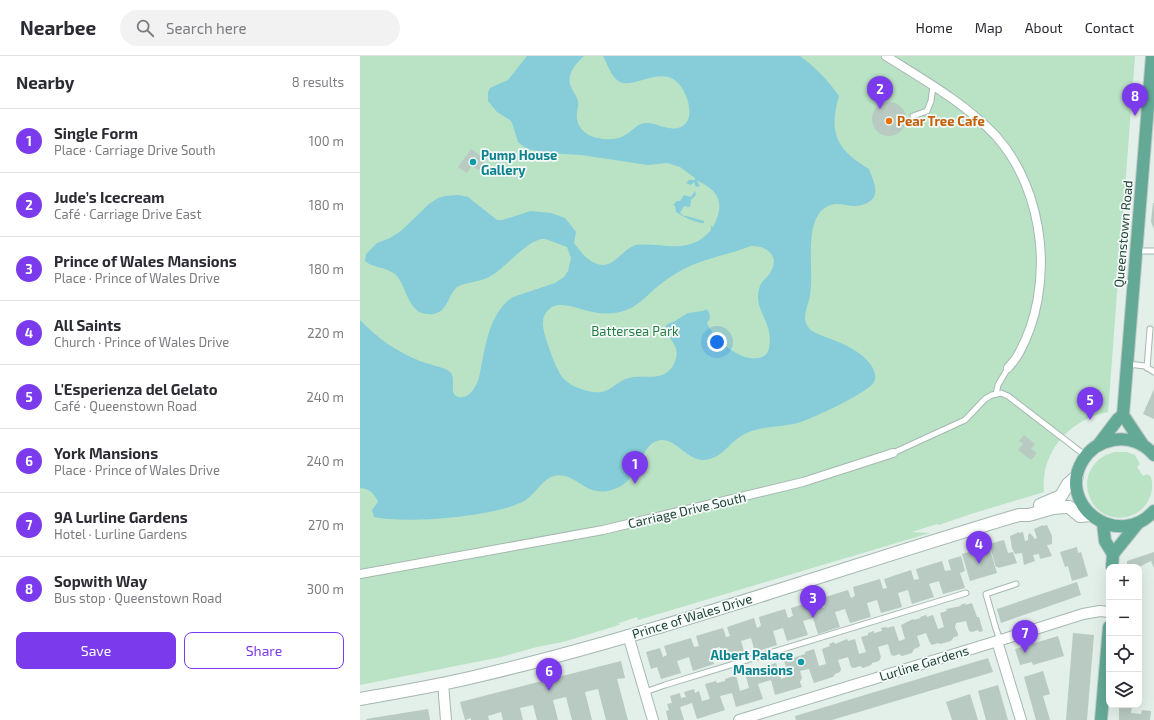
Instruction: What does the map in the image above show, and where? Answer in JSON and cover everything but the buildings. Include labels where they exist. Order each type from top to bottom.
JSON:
[{"type":"main road","name":"Queenstown Road","points":[[1123,415],[1152,56]]},
{"type":"main road","points":[[1138,523],[1117,526],[1102,523],[1091,515],[1079,498],[1076,484],[1077,476],[1086,456],[1098,445],[1118,419],[1123,415],[1150,449]]},
{"type":"main road","points":[[1098,445],[1119,439],[1134,441],[1150,449]]},
{"type":"main road","points":[[1112,564],[1113,554],[1138,523],[1154,512]]},
{"type":"main road","points":[[1102,523],[1105,541],[1113,554]]},
{"type":"main road","points":[[1101,720],[1108,636]]},
{"type":"street","points":[[886,56],[933,86],[982,122],[1006,148],[1017,165],[1032,204],[1038,232],[1041,263],[1037,304],[1032,322],[1019,354],[1008,368]]},
{"type":"street","name":"Carriage Drive South","points":[[360,574],[603,530],[803,482],[892,452]]},
{"type":"street","name":"Prince of Wales Drive","points":[[360,699],[481,675],[628,635],[1019,515],[1028,509],[1061,496],[1068,484],[1077,476]]},
{"type":"street","name":"Prince of Wales Drive","points":[[1019,515],[1029,515],[1053,508],[1065,507],[1069,508],[1080,516],[1091,515]]},
{"type":"street","name":"Lurline Gardens","points":[[745,719],[1083,614],[1100,611],[1106,612]]},
{"type":"street","points":[[628,635],[653,720]]},
{"type":"street","points":[[999,641],[1021,720]]},
{"type":"street","points":[[443,683],[446,720]]},
{"type":"lane","points":[[913,116],[927,111],[931,101],[933,86]]},
{"type":"lane","points":[[1136,251],[1154,251]]},
{"type":"lane","points":[[1147,368],[1150,330]]},
{"type":"lane","points":[[1127,364],[1145,366],[1154,372]]},
{"type":"lane","points":[[1008,368],[998,385],[996,394],[1001,393],[1008,396],[1086,456]]},
{"type":"lane","name":"Carriage Drive South","points":[[892,452],[965,420],[985,399],[996,394]]},
{"type":"lane","points":[[999,641],[986,594],[1016,584]]},
{"type":"lane","points":[[645,692],[966,593]]},
{"type":"green space","name":"Battersea Park","points":[[360,56],[1135,56],[1108,412],[1081,422],[1060,440],[1052,451],[1047,464],[1044,477],[1044,492],[912,532],[930,533],[638,620],[637,617],[619,623],[619,625],[563,642],[537,647],[501,657],[360,685]]},
{"type":"green space","points":[[1115,452],[1127,452],[1135,455],[1140,464],[1137,467],[1143,476],[1147,474],[1151,477],[1152,481],[1151,493],[1143,508],[1136,513],[1122,518],[1107,515],[1094,505],[1090,498],[1087,483],[1088,476],[1095,463],[1108,454]]},
{"type":"water","points":[[527,56],[584,56],[572,70],[570,78],[571,87],[578,101],[577,117],[579,126],[584,132],[591,136],[601,139],[612,139],[622,137],[638,125],[644,123],[669,128],[678,128],[684,125],[688,120],[689,107],[685,93],[677,82],[662,76],[623,83],[612,75],[603,56],[800,56],[806,61],[826,79],[839,96],[835,120],[835,130],[838,139],[849,155],[869,169],[874,183],[875,192],[872,200],[866,204],[856,206],[839,204],[831,205],[822,210],[816,218],[811,242],[811,287],[805,320],[809,328],[817,334],[846,345],[867,360],[875,375],[875,380],[870,387],[851,399],[805,421],[759,429],[747,433],[711,459],[704,460],[691,457],[669,442],[663,440],[657,441],[651,444],[647,449],[636,469],[626,482],[619,487],[608,491],[590,489],[569,477],[562,475],[554,476],[546,480],[532,495],[524,501],[511,507],[450,518],[407,520],[374,517],[372,510],[378,502],[369,490],[360,488],[360,320],[380,339],[395,349],[427,364],[449,371],[453,378],[453,390],[455,396],[463,397],[472,391],[478,381],[489,333],[498,312],[513,297],[555,283],[564,277],[568,271],[571,258],[567,247],[544,239],[538,240],[523,249],[495,274],[457,287],[442,310],[435,314],[430,314],[421,313],[416,310],[396,275],[388,270],[369,264],[365,261],[366,254],[377,243],[390,238],[401,231],[429,204],[438,198],[458,195],[468,197],[497,220],[502,220],[531,211],[551,213],[565,218],[576,232],[574,243],[589,260],[602,265],[611,263],[627,250],[636,245],[680,246],[694,243],[706,236],[711,230],[711,226],[713,227],[717,219],[719,205],[716,194],[698,181],[700,186],[696,187],[694,182],[691,185],[686,183],[689,180],[695,180],[695,178],[680,167],[667,163],[648,165],[581,155],[548,153],[527,149],[518,142],[510,120],[497,112],[488,101],[488,92],[490,88],[508,80]],"holes":[[[751,246],[765,249],[774,259],[772,269],[760,285],[758,295],[758,302],[769,332],[770,340],[767,353],[762,357],[747,357],[738,354],[724,345],[716,337],[707,323],[710,318],[709,312],[706,309],[703,311],[688,313],[666,325],[666,330],[676,348],[677,353],[673,365],[665,374],[653,377],[628,378],[605,391],[599,392],[593,392],[576,387],[566,381],[560,374],[550,351],[543,326],[545,315],[552,307],[556,305],[572,306],[600,313],[620,312],[627,310],[638,304],[667,279],[690,266]]]},
{"type":"water","points":[[695,191],[696,195],[691,200],[690,207],[684,206],[680,213],[684,216],[704,221],[704,223],[693,221],[679,214],[676,212],[675,206],[673,205],[677,201],[680,201],[684,195],[691,197]]},
{"type":"place","name":"Jude’s Icecream","points":[[880,109]]},
{"type":"place","name":"Sopwith Way","points":[[1135,116]]},
{"type":"place","name":"Pear Tree Cafe","points":[[889,121]]},
{"type":"place","name":"Pump House Gallery","points":[[473,162]]},
{"type":"place","name":"L'Esperienza del Gelato","points":[[1090,420]]},
{"type":"place","name":"Single Form","points":[[635,484]]},
{"type":"place","name":"All Saints","points":[[979,564]]},
{"type":"place","name":"Prince of Wales Mansions","points":[[813,618]]},
{"type":"place","name":"9A Lurline Gardens","points":[[1025,653]]},
{"type":"place","name":"Albert Palace Mansions","points":[[801,662]]},
{"type":"place","name":"York Mansions","points":[[549,691]]}]
